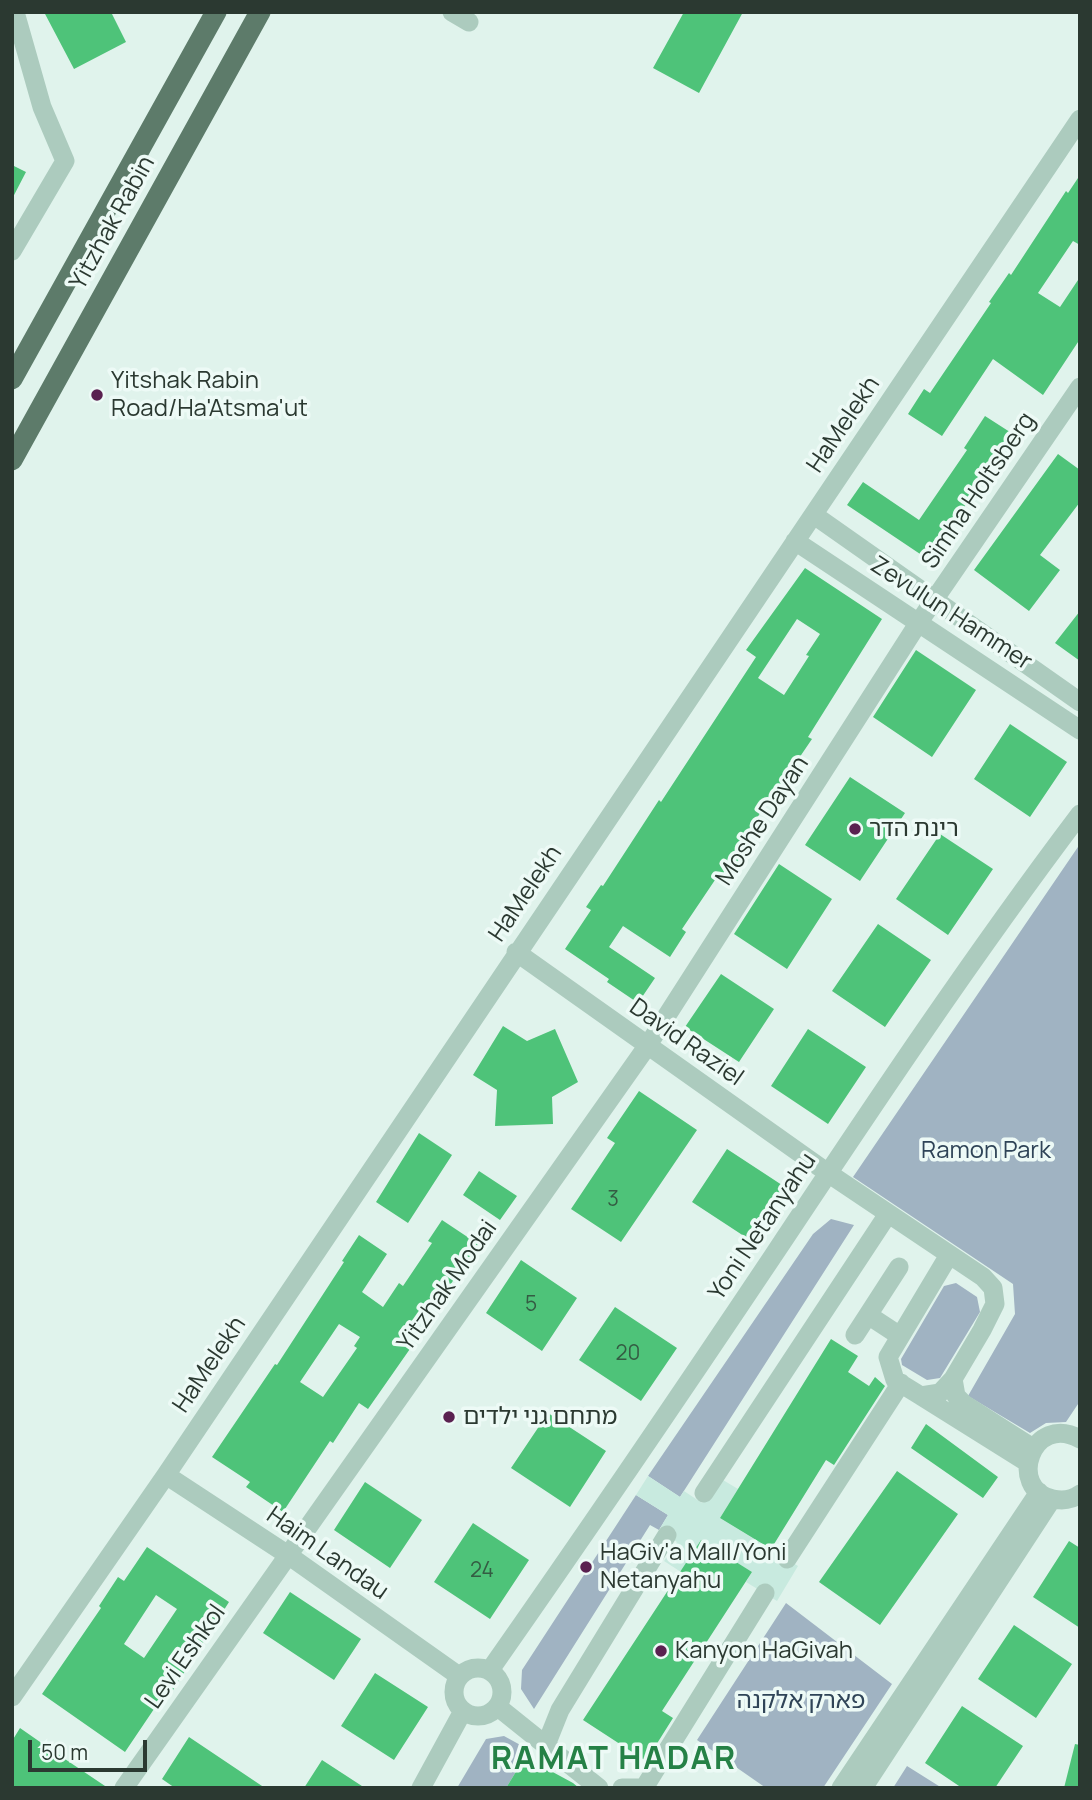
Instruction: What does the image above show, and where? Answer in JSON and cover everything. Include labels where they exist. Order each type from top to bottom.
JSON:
[{"type":"main road","name":"Yitzhak Rabin","points":[[14,375],[216,12]]},
{"type":"main road","name":"Yitzhak Rabin","points":[[12,460],[260,12]]},
{"type":"street","points":[[12,251],[65,161],[41,107],[15,12]]},
{"type":"street","name":"HaMelekh","points":[[12,1697],[166,1475],[1080,119]]},
{"type":"street","name":"Simha Holtsberg","points":[[919,622],[1080,387]]},
{"type":"street","name":"Zevulun Hammer","points":[[814,515],[1080,702]]},
{"type":"street","name":"Zevulun Hammer","points":[[795,541],[1080,730]]},
{"type":"street","name":"Moshe Dayan","points":[[648,1045],[919,622]]},
{"type":"street","name":"Yoni Netanyahu","points":[[490,1670],[1029,881],[1080,814]]},
{"type":"street","name":"David Raziel","points":[[516,952],[828,1173],[983,1277],[993,1288],[995,1304],[953,1379]]},
{"type":"street","name":"Yitzhak Modai","points":[[288,1555],[648,1045]]},
{"type":"street","points":[[704,1493],[888,1214]]},
{"type":"street","points":[[949,1255],[888,1357],[895,1380],[1030,1455]]},
{"type":"street","points":[[855,1335],[900,1267]]},
{"type":"street","points":[[868,1315],[900,1336]]},
{"type":"street","points":[[921,1396],[940,1393],[953,1379]]},
{"type":"street","points":[[953,1379],[956,1396],[964,1404],[1030,1455]]},
{"type":"street","points":[[787,1559],[901,1384]]},
{"type":"street","points":[[1078,1436],[1057,1433],[1048,1436],[1030,1455],[1028,1474],[1045,1496],[1063,1500],[1080,1494]]},
{"type":"street","name":"Haim Landau","points":[[166,1475],[288,1555],[459,1676]]},
{"type":"street","points":[[842,1788],[1045,1496]]},
{"type":"street","points":[[863,1788],[1045,1496]]},
{"type":"street","points":[[546,1745],[560,1710],[667,1535]]},
{"type":"street","name":"Levi Eshkol","points":[[124,1788],[288,1555]]},
{"type":"street","points":[[622,1788],[642,1788],[765,1593]]},
{"type":"street","points":[[474,1668],[490,1670],[501,1682],[503,1691],[498,1707],[479,1717],[463,1711],[455,1700],[454,1692],[459,1676],[474,1668]]},
{"type":"street","points":[[498,1707],[599,1788]]},
{"type":"street","points":[[421,1788],[463,1711]]},
{"type":"green space","name":"Ramon Park","points":[[1080,844],[1080,1401],[1066,1422],[1046,1423],[1030,1433],[968,1396],[1015,1314],[1013,1284],[853,1177]]},
{"type":"green space","points":[[831,1219],[854,1225],[680,1497],[648,1476],[813,1234]]},
{"type":"green space","points":[[956,1283],[977,1297],[980,1312],[940,1378],[927,1380],[902,1365],[901,1359],[944,1286]]},
{"type":"green space","points":[[636,1495],[668,1515],[659,1530],[650,1525],[534,1709],[521,1689],[522,1670]]},
{"type":"green space","name":"פארק אלקנה","points":[[786,1603],[892,1684],[823,1788],[766,1788],[697,1740]]},
{"type":"green space","points":[[504,1736],[524,1747],[525,1757],[506,1788],[457,1788],[486,1739]]},
{"type":"green space","points":[[907,1766],[942,1788],[893,1788]]},
{"type":"shaded area","points":[[648,1476],[680,1497],[684,1491],[702,1503],[718,1477],[738,1489],[720,1518],[798,1566],[777,1601],[746,1582],[752,1572],[701,1540],[681,1572],[664,1561],[677,1542],[659,1530],[668,1515],[636,1495]]},
{"type":"building","points":[[44,12],[111,12],[126,42],[74,69]]},
{"type":"building","points":[[684,12],[743,12],[699,93],[653,68]]},
{"type":"building","points":[[12,165],[26,172],[12,199]]},
{"type":"building","points":[[1080,175],[1080,245],[1073,241],[1038,293],[1060,307],[1080,277],[1080,339],[1043,395],[993,359],[942,436],[908,414],[924,389],[930,393],[991,303],[989,302],[1009,273],[1011,275],[1066,191],[1068,193]]},
{"type":"building","points":[[985,416],[1013,434],[929,560],[847,505],[863,482],[919,520],[967,450],[964,448]]},
{"type":"building","points":[[1058,454],[1080,470],[1080,502],[1040,555],[1060,570],[1029,611],[974,570]]},
{"type":"building","points":[[805,568],[882,619],[808,737],[812,739],[795,764],[797,765],[778,794],[774,792],[734,853],[740,857],[724,882],[717,877],[682,929],[686,932],[670,957],[623,926],[609,947],[655,978],[638,1003],[565,949],[591,910],[586,907],[601,885],[603,886],[659,800],[661,802],[756,657],[746,650]],"holes":[[[797,619],[820,634],[784,695],[758,678]]]},
{"type":"building","points":[[1080,611],[1080,661],[1055,643]]},
{"type":"building","points":[[916,650],[976,690],[932,757],[873,717]]},
{"type":"building","points":[[1010,724],[1067,762],[1030,817],[974,779]]},
{"type":"building","name":"רינת הדר","points":[[850,777],[905,813],[860,881],[805,845]]},
{"type":"building","points":[[940,834],[993,869],[948,935],[896,899]]},
{"type":"building","points":[[779,864],[832,899],[787,969],[734,934]]},
{"type":"building","points":[[878,924],[931,960],[885,1027],[832,991]]},
{"type":"building","points":[[721,974],[774,1009],[739,1062],[685,1027]]},
{"type":"building","points":[[503,1026],[527,1041],[555,1029],[578,1082],[552,1097],[553,1124],[495,1126],[497,1090],[473,1075]]},
{"type":"building","points":[[808,1029],[866,1067],[828,1124],[771,1086]]},
{"type":"building","points":[[639,1091],[697,1130],[621,1242],[571,1209],[615,1143],[607,1138]]},
{"type":"building","points":[[419,1133],[452,1155],[408,1223],[376,1202]]},
{"type":"building","points":[[727,1149],[785,1187],[750,1240],[692,1202]]},
{"type":"building","points":[[479,1171],[517,1196],[500,1220],[463,1195]]},
{"type":"building","points":[[442,1220],[478,1244],[407,1342],[412,1346],[368,1409],[359,1403],[283,1512],[246,1487],[250,1482],[212,1457],[275,1364],[277,1365],[359,1235],[387,1254],[362,1292],[383,1307],[399,1283],[403,1286],[432,1243],[428,1241]],"holes":[[[339,1324],[360,1337],[354,1346],[357,1348],[323,1397],[300,1382]]]},
{"type":"building","points":[[521,1260],[577,1298],[542,1351],[486,1313]]},
{"type":"building","points":[[615,1307],[677,1348],[641,1401],[579,1360]]},
{"type":"building","points":[[831,1339],[858,1356],[848,1372],[869,1386],[875,1377],[885,1386],[834,1465],[826,1460],[771,1549],[720,1518]]},
{"type":"building","points":[[548,1413],[606,1451],[570,1507],[511,1468]]},
{"type":"building","points":[[926,1424],[998,1477],[983,1498],[911,1448]]},
{"type":"building","points":[[897,1471],[958,1514],[880,1625],[819,1582]]},
{"type":"building","points":[[365,1482],[422,1520],[390,1568],[334,1530]]},
{"type":"building","points":[[473,1523],[529,1560],[490,1619],[434,1582]]},
{"type":"building","points":[[701,1540],[752,1572],[662,1711],[673,1718],[646,1761],[583,1720]]},
{"type":"building","points":[[1069,1541],[1080,1548],[1080,1628],[1033,1597]]},
{"type":"building","points":[[147,1547],[229,1602],[159,1712],[154,1709],[125,1752],[42,1694],[101,1608],[99,1606],[118,1577],[124,1581]],"holes":[[[156,1595],[177,1609],[144,1658],[124,1644]]]},
{"type":"building","points":[[290,1592],[361,1639],[334,1680],[263,1633]]},
{"type":"building","points":[[1014,1625],[1072,1664],[1036,1718],[978,1679]]},
{"type":"building","points":[[375,1673],[428,1707],[394,1760],[341,1726]]},
{"type":"building","points":[[962,1706],[1023,1746],[995,1788],[962,1788],[925,1763]]},
{"type":"building","points":[[20,1728],[108,1788],[12,1788],[12,1741]]},
{"type":"building","points":[[189,1737],[265,1788],[175,1788],[162,1779]]},
{"type":"building","points":[[1075,1744],[1080,1745],[1080,1788],[1064,1788]]},
{"type":"building","points":[[525,1757],[573,1783],[579,1788],[506,1788]]},
{"type":"building","points":[[322,1760],[365,1788],[304,1788]]},
{"type":"place","name":"Yitshak Rabin Road/Ha'Atsma'ut","points":[[97,395]]},
{"type":"place","name":"רינת הדר","points":[[855,829]]},
{"type":"place","name":"מתחם גני ילדים","points":[[449,1417]]},
{"type":"place","name":"HaGiv'a Mall/Yoni Netanyahu","points":[[586,1567]]},
{"type":"place","name":"Kanyon HaGivah","points":[[661,1651]]},
{"type":"district","name":"RAMAT HADAR","points":[[614,1760]]}]
